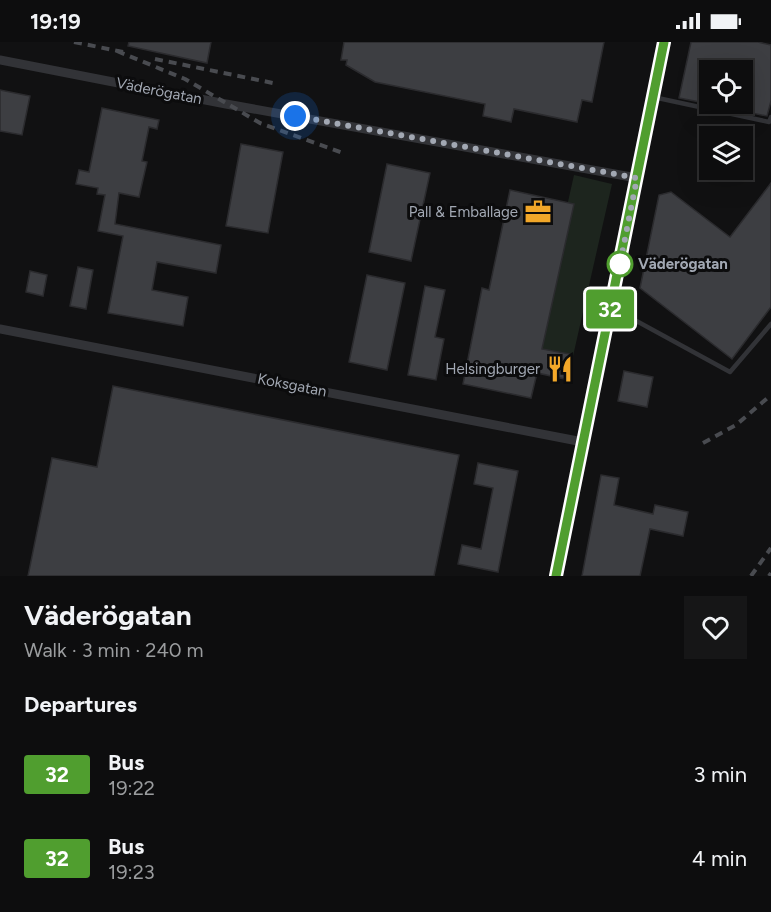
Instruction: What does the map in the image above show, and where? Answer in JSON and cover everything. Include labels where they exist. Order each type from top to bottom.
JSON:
[{"type":"street","points":[[556,576],[664,42]]},
{"type":"street","name":"Väderögatan","points":[[0,60],[226,104],[637,178]]},
{"type":"street","name":"Koksgatan","points":[[0,329],[583,442]]},
{"type":"lane","points":[[653,97],[769,122],[771,117]]},
{"type":"lane","points":[[610,311],[631,318],[730,372],[771,324]]},
{"type":"shaded area","points":[[574,175],[612,184],[571,365],[533,358]]},
{"type":"building","points":[[129,42],[211,42],[207,63],[128,46]]},
{"type":"building","points":[[344,42],[604,42],[592,102],[582,100],[577,122],[514,109],[511,122],[483,116],[485,104],[375,82],[346,65],[347,60],[341,60]]},
{"type":"building","points":[[691,42],[758,42],[771,45],[771,101],[767,116],[753,113],[753,60],[699,60],[699,102],[679,98]]},
{"type":"building","points":[[0,90],[30,96],[22,135],[0,131]]},
{"type":"building","points":[[102,108],[159,120],[157,129],[149,127],[142,161],[147,162],[139,197],[119,193],[115,224],[221,245],[216,273],[157,262],[152,290],[188,297],[183,326],[108,313],[123,236],[98,231],[105,195],[97,194],[98,188],[76,184],[79,170],[89,172]]},
{"type":"building","points":[[241,144],[283,152],[268,233],[226,226]]},
{"type":"building","points":[[387,164],[430,173],[411,261],[369,252]]},
{"type":"building","points":[[771,183],[771,307],[732,359],[640,288],[659,195],[671,192],[730,237]]},
{"type":"building","points":[[510,190],[574,204],[542,349],[570,354],[565,379],[537,373],[531,398],[463,384],[482,288],[489,290]]},
{"type":"building","points":[[78,267],[93,270],[86,309],[70,306]]},
{"type":"building","points":[[30,271],[47,275],[43,296],[26,292]]},
{"type":"building","points":[[367,275],[405,283],[387,370],[349,362]]},
{"type":"building","points":[[425,286],[445,290],[435,337],[444,339],[436,380],[408,375]]},
{"type":"building","points":[[624,371],[653,377],[647,407],[618,401]]},
{"type":"building","points":[[113,386],[459,455],[434,576],[28,576],[52,458],[97,467]]},
{"type":"building","points":[[478,463],[518,471],[498,572],[458,564],[462,545],[481,549],[493,488],[474,484]]},
{"type":"building","points":[[601,475],[619,478],[614,505],[653,514],[655,505],[688,512],[683,536],[650,529],[640,576],[582,576]]},
{"type":"railway","points":[[74,42],[123,52]]},
{"type":"railway","points":[[117,51],[185,79],[260,123],[343,153]]},
{"type":"railway","points":[[155,59],[273,83]]},
{"type":"railway","points":[[703,443],[736,425],[771,395]]},
{"type":"railway","points":[[751,576],[771,548]]},
{"type":"bus line","name":"32","points":[[556,576],[664,42]]},
{"type":"place","name":"Pall & Emballage","points":[[538,212]]},
{"type":"place","name":"Väderögatan","points":[[620,264]]},
{"type":"place","name":"Helsingburger","points":[[560,369]]},
{"type":"route","points":[[295,116],[637,178],[620,264]]}]
